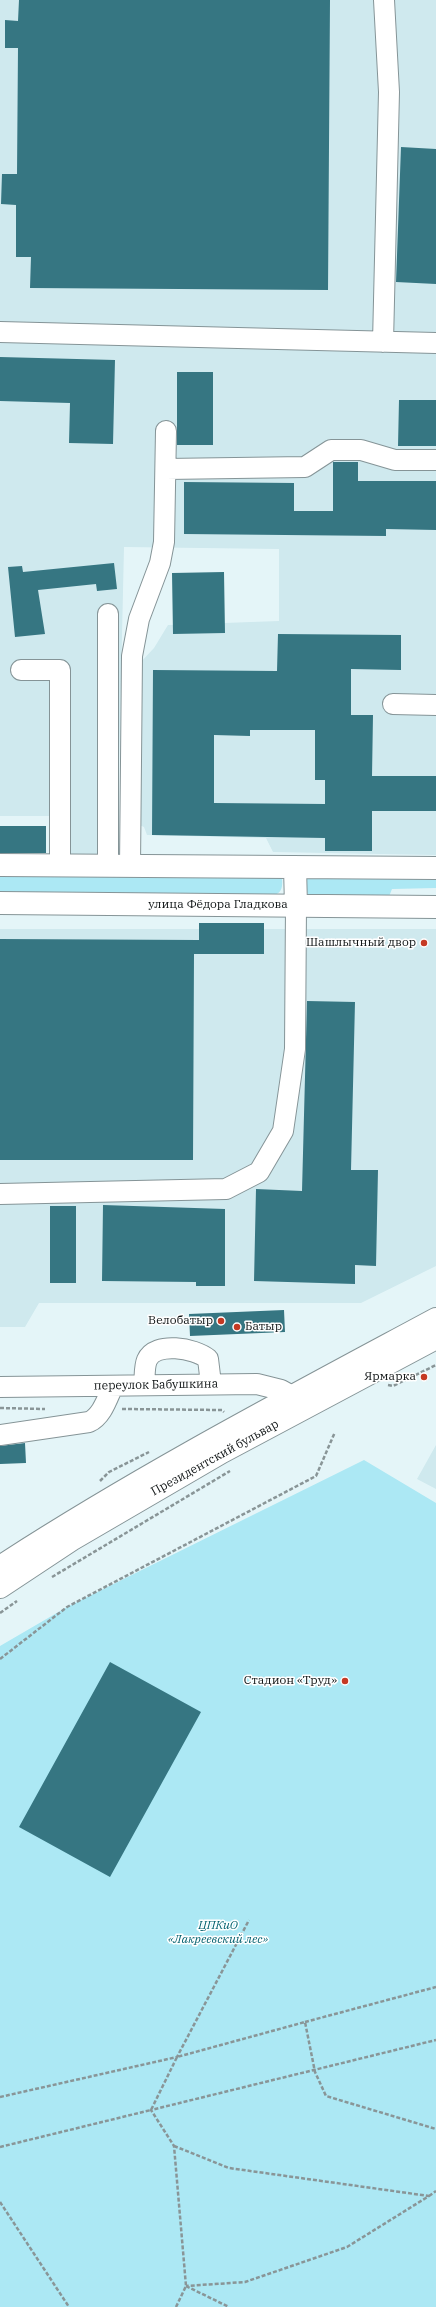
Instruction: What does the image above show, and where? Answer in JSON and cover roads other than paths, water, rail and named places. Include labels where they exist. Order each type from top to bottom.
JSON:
[{"type":"main road","points":[[0,865],[436,868]]},
{"type":"main road","points":[[295,867],[296,906]]},
{"type":"main road","name":"улица Фёдора Гладкова","points":[[0,904],[436,907]]},
{"type":"main road","name":"Президентский бульвар","points":[[0,1586],[71,1540],[215,1456],[298,1402],[436,1319]]},
{"type":"main road","name":"Президентский бульвар","points":[[0,1567],[63,1526],[298,1402],[436,1338]]},
{"type":"lane","points":[[383,342],[389,92],[384,0]]},
{"type":"lane","points":[[0,332],[436,343]]},
{"type":"lane","points":[[130,866],[132,656],[139,619],[160,563],[164,542],[166,430]]},
{"type":"lane","points":[[166,469],[305,467],[331,450],[361,450],[395,460],[436,460]]},
{"type":"lane","points":[[108,614],[108,866]]},
{"type":"lane","points":[[21,670],[60,670],[60,866]]},
{"type":"lane","points":[[393,704],[436,705]]},
{"type":"lane","points":[[0,1194],[226,1189],[259,1172],[283,1131],[294,1057],[296,906]]},
{"type":"lane","points":[[144,1385],[147,1360],[153,1352],[166,1349],[188,1349],[201,1352],[208,1358],[210,1384]]},
{"type":"lane","name":"переулок Бабушкина","points":[[0,1387],[257,1384],[281,1390],[298,1402]]},
{"type":"lane","points":[[0,1435],[89,1422],[95,1419],[102,1409],[113,1386]]},
{"type":"place","name":"Шашлычный двор","points":[[424,943]]},
{"type":"place","name":"Велобатыр","points":[[221,1321]]},
{"type":"place","name":"Батыр","points":[[237,1327]]},
{"type":"place","name":"Ярмарка","points":[[424,1377]]},
{"type":"place","name":"Стадион «Труд»","points":[[345,1681]]},
{"type":"park label","name":"ЦПКиО «Лакреевский лес»","points":[[218,1933]]}]
